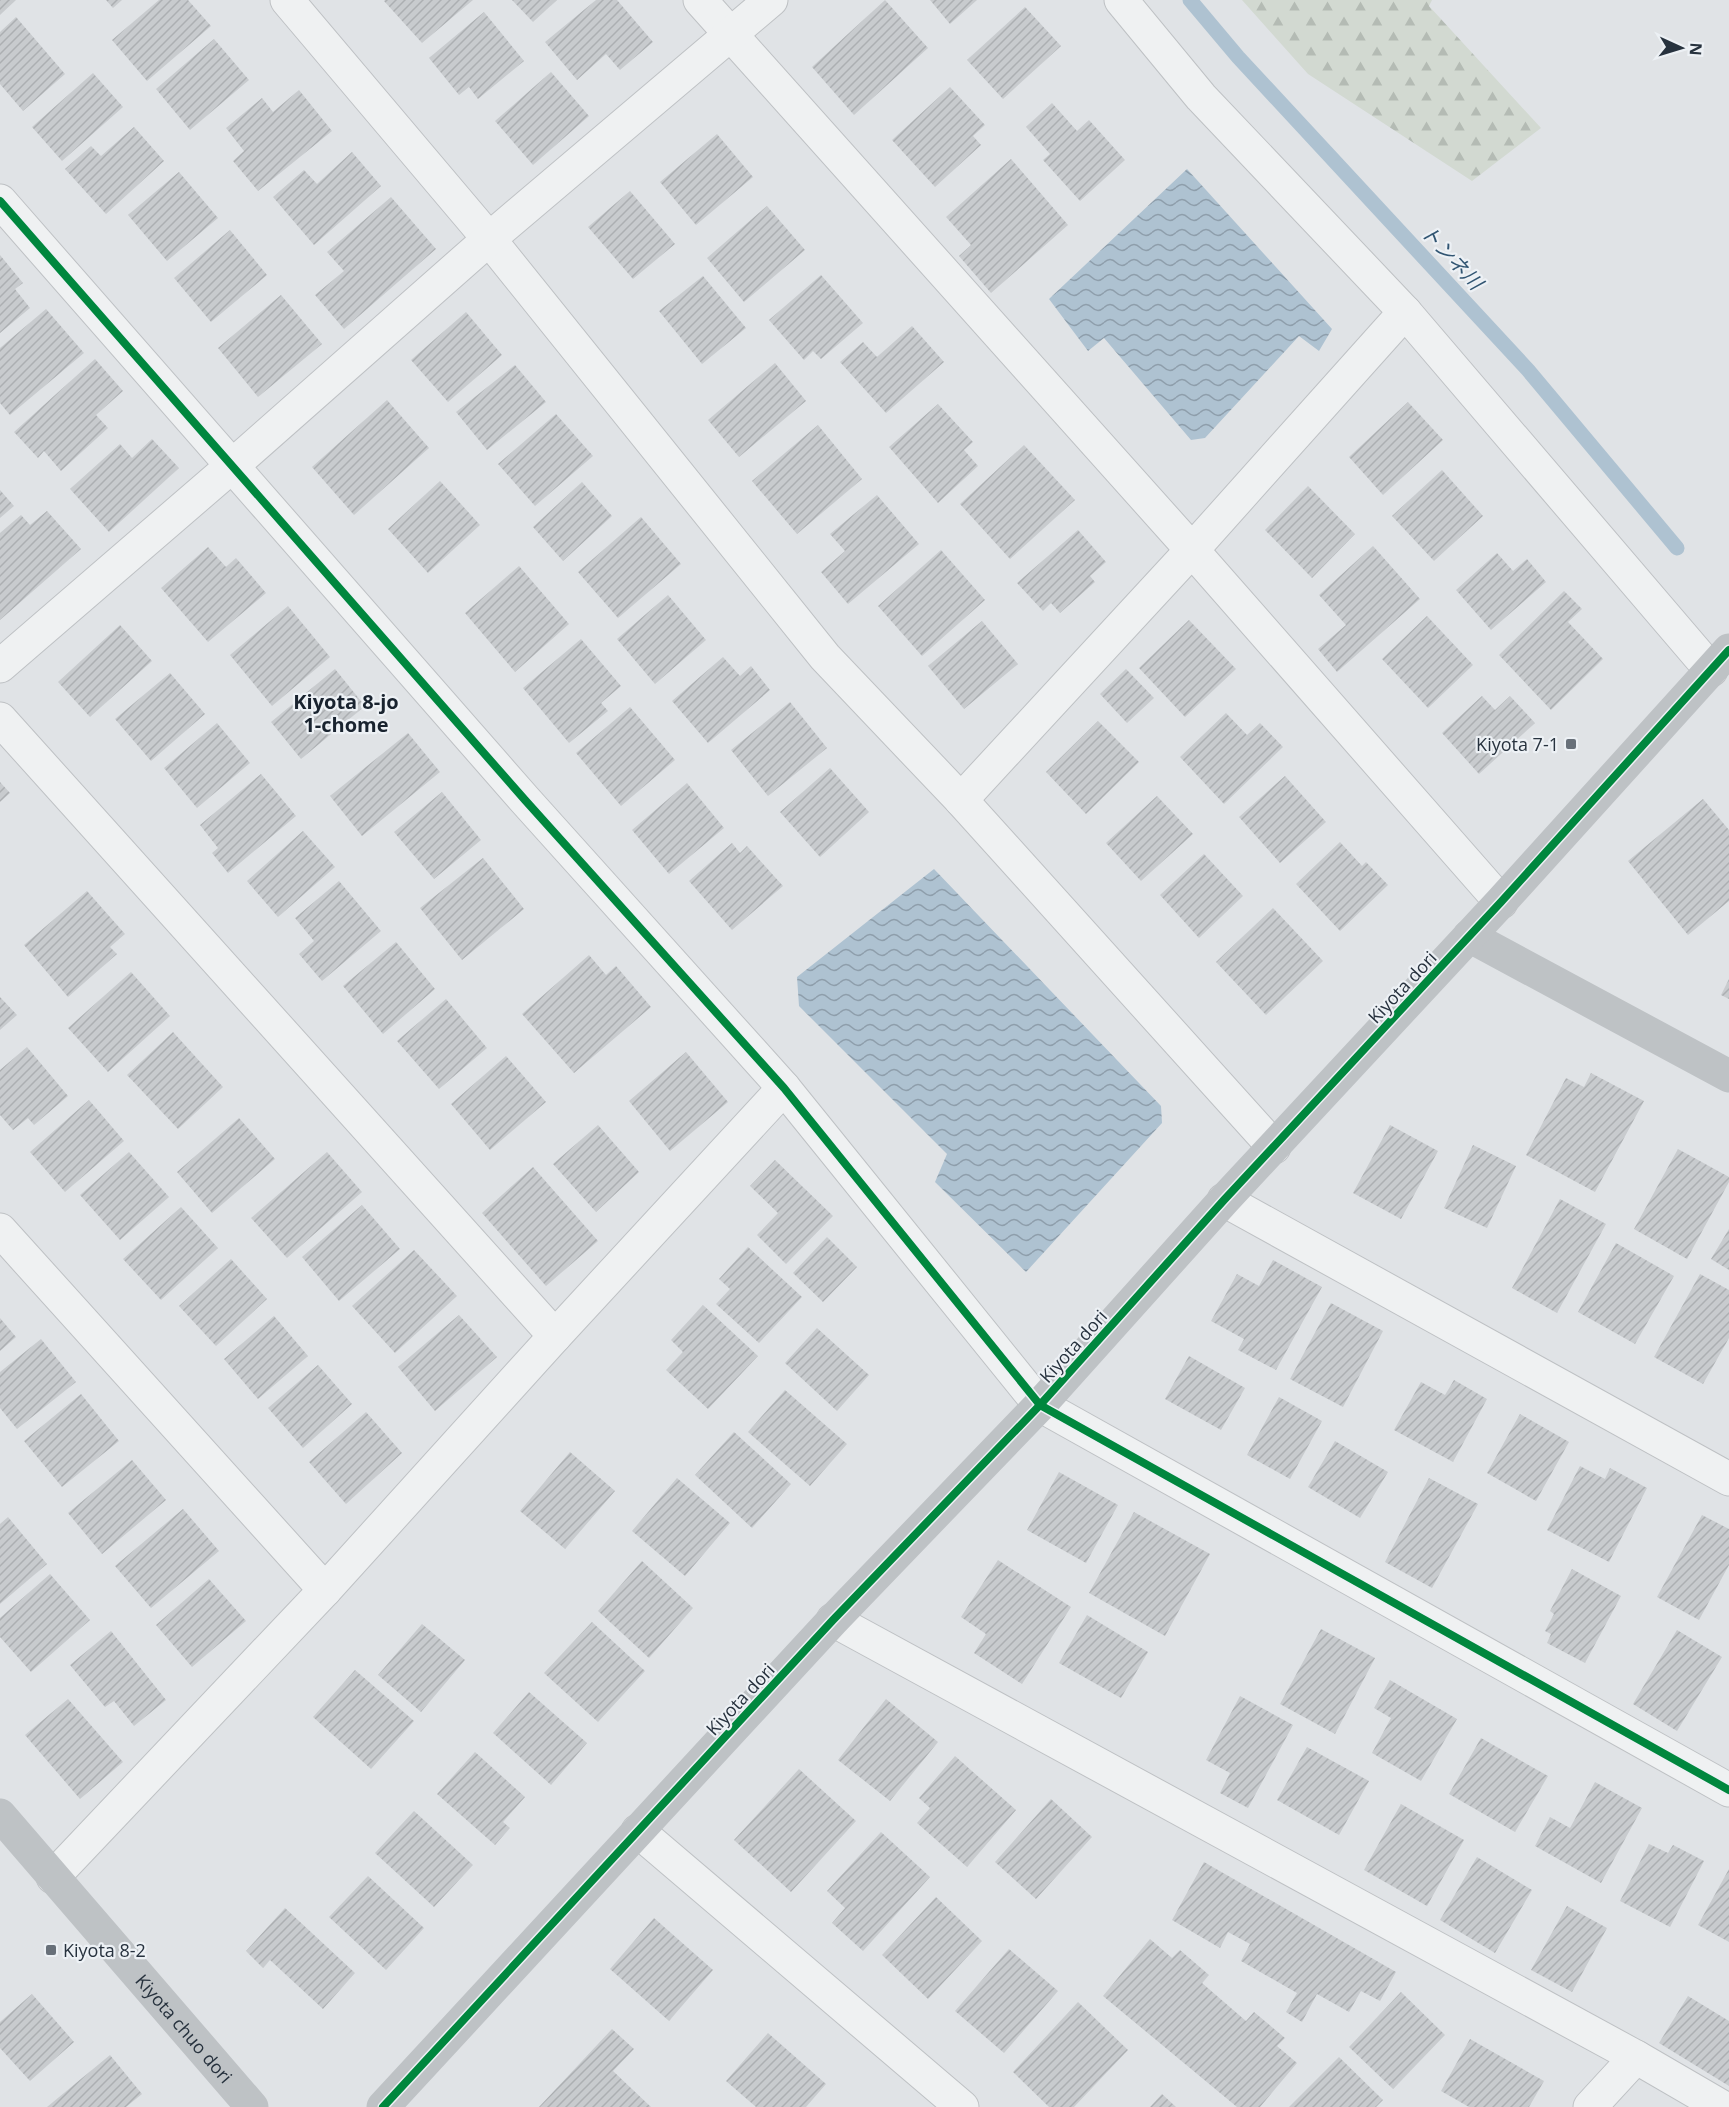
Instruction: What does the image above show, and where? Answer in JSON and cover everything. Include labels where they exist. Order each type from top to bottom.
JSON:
[{"type":"street","points":[[287,0],[489,239],[825,657],[961,800],[1274,1147]]},
{"type":"street","points":[[700,0],[1192,550],[1501,902]]},
{"type":"street","points":[[0,666],[232,466],[489,239],[771,0]]},
{"type":"street","points":[[1121,0],[1202,97],[1405,312],[1720,660]]},
{"type":"street","points":[[0,201],[518,791],[784,1088],[1040,1405],[1729,1790]]},
{"type":"street","points":[[961,800],[1192,550],[1405,312]]},
{"type":"street","name":"Kiyota dori","points":[[383,2107],[833,1620],[1040,1405],[1224,1200],[1501,902],[1720,660]]},
{"type":"street","points":[[0,719],[555,1336]]},
{"type":"street","points":[[1469,936],[1729,1076]]},
{"type":"street","points":[[53,1877],[325,1590],[784,1088]]},
{"type":"street","points":[[1224,1200],[1729,1479]]},
{"type":"street","points":[[0,1230],[325,1590]]},
{"type":"street","points":[[833,1620],[1636,2057],[1722,2107]]},
{"type":"street","name":"Kiyota chuo dori","points":[[0,1815],[252,2107]]},
{"type":"street","points":[[638,1831],[962,2107]]},
{"type":"street","points":[[1590,2107],[1636,2057]]},
{"type":"green space","points":[[1242,0],[1432,0],[1429,6],[1541,128],[1472,181],[1308,74]]},
{"type":"water","points":[[1187,169],[1332,329],[1319,351],[1299,336],[1205,438],[1191,440],[1104,338],[1088,351],[1049,299]]},
{"type":"water","points":[[934,869],[1161,1106],[1162,1123],[1026,1272],[935,1182],[947,1154],[799,1006],[797,977]]},
{"type":"building","points":[[0,0],[16,0],[0,15]]},
{"type":"building","points":[[106,0],[122,0],[113,8]]},
{"type":"building","points":[[159,0],[188,0],[211,26],[147,81],[112,40]]},
{"type":"building","points":[[385,0],[473,0],[422,43]]},
{"type":"building","points":[[512,0],[557,0],[533,22]]},
{"type":"building","points":[[596,0],[617,0],[653,42],[620,70],[606,54],[577,80],[545,42]]},
{"type":"building","points":[[885,0],[928,48],[854,115],[812,67]]},
{"type":"building","points":[[930,0],[977,0],[950,24]]},
{"type":"building","points":[[1025,7],[1061,46],[1003,99],[967,60]]},
{"type":"building","points":[[484,12],[524,61],[478,99],[469,87],[459,95],[429,58]]},
{"type":"building","points":[[16,17],[65,74],[23,111],[0,84],[0,32]]},
{"type":"building","points":[[214,39],[249,80],[190,130],[156,89]]},
{"type":"building","points":[[551,72],[589,116],[533,165],[495,121]]},
{"type":"building","points":[[93,73],[123,107],[62,161],[32,127]]},
{"type":"building","points":[[950,87],[985,125],[973,136],[981,145],[935,187],[892,140]]},
{"type":"building","points":[[299,90],[332,131],[258,191],[233,161],[244,151],[226,128],[262,98],[273,112]]},
{"type":"building","points":[[1052,103],[1077,131],[1089,120],[1125,160],[1080,201],[1043,160],[1050,154],[1026,127]]},
{"type":"building","points":[[134,127],[164,161],[106,214],[65,169],[91,146],[101,156]]},
{"type":"building","points":[[717,134],[753,177],[696,225],[660,182]]},
{"type":"building","points":[[352,152],[381,186],[314,245],[273,197],[304,170],[317,184]]},
{"type":"building","points":[[1011,159],[1068,225],[991,293],[959,256],[971,245],[946,217]]},
{"type":"building","points":[[179,172],[218,218],[167,261],[128,215]]},
{"type":"building","points":[[630,191],[675,244],[633,279],[588,227]]},
{"type":"building","points":[[391,197],[436,249],[344,329],[315,295],[344,271],[327,252]]},
{"type":"building","points":[[767,206],[805,250],[744,302],[707,258]]},
{"type":"building","points":[[230,230],[267,275],[211,322],[174,278]]},
{"type":"building","points":[[0,255],[23,283],[15,289],[30,308],[0,333]]},
{"type":"building","points":[[821,275],[863,323],[821,359],[813,351],[804,360],[769,320]]},
{"type":"building","points":[[703,276],[746,328],[702,364],[659,311]]},
{"type":"building","points":[[281,295],[322,344],[258,397],[218,348]]},
{"type":"building","points":[[46,309],[84,353],[10,415],[0,403],[0,348]]},
{"type":"building","points":[[466,312],[502,355],[448,402],[411,360]]},
{"type":"building","points":[[912,326],[944,362],[886,413],[840,362],[863,342],[877,357]]},
{"type":"building","points":[[95,359],[123,391],[96,415],[108,428],[61,471],[44,451],[38,458],[14,432]]},
{"type":"building","points":[[775,363],[806,401],[739,457],[708,420]]},
{"type":"building","points":[[515,365],[546,402],[487,450],[456,412]]},
{"type":"building","points":[[387,400],[429,448],[354,515],[312,467]]},
{"type":"building","points":[[1408,402],[1443,440],[1383,495],[1349,457]]},
{"type":"building","points":[[938,404],[973,442],[964,450],[978,466],[938,503],[889,447]]},
{"type":"building","points":[[556,414],[593,456],[535,506],[498,464]]},
{"type":"building","points":[[818,425],[862,479],[797,534],[752,481]]},
{"type":"building","points":[[152,439],[179,468],[109,532],[70,489],[120,444],[132,458]]},
{"type":"building","points":[[1024,445],[1075,500],[1010,559],[960,504]]},
{"type":"building","points":[[1442,470],[1483,516],[1434,561],[1392,516]]},
{"type":"building","points":[[440,481],[480,525],[428,573],[388,529]]},
{"type":"building","points":[[582,482],[612,516],[563,561],[533,527]]},
{"type":"building","points":[[1308,486],[1355,534],[1312,578],[1265,530]]},
{"type":"building","points":[[0,490],[14,506],[0,518]]},
{"type":"building","points":[[877,495],[919,544],[848,604],[821,572],[845,551],[830,534]]},
{"type":"building","points":[[47,511],[81,549],[0,620],[0,533],[21,515],[30,525]]},
{"type":"building","points":[[641,517],[681,564],[618,618],[578,572]]},
{"type":"building","points":[[1078,530],[1106,562],[1090,576],[1095,582],[1060,613],[1051,603],[1043,611],[1017,583]]},
{"type":"building","points":[[1373,546],[1420,599],[1337,672],[1318,649],[1346,625],[1319,595]]},
{"type":"building","points":[[208,547],[226,567],[236,558],[266,593],[208,642],[161,588]]},
{"type":"building","points":[[941,550],[985,600],[922,656],[878,606]]},
{"type":"building","points":[[1497,553],[1513,571],[1527,559],[1546,582],[1491,630],[1456,590]]},
{"type":"building","points":[[519,566],[569,624],[515,672],[465,613]]},
{"type":"building","points":[[1564,591],[1582,609],[1568,622],[1603,659],[1551,710],[1499,655]]},
{"type":"building","points":[[668,595],[706,640],[655,684],[617,639]]},
{"type":"building","points":[[288,606],[330,657],[272,706],[230,655]]},
{"type":"building","points":[[1427,616],[1473,665],[1428,708],[1382,659]]},
{"type":"building","points":[[1189,620],[1236,669],[1185,717],[1139,668]]},
{"type":"building","points":[[982,621],[1018,664],[964,709],[928,666]]},
{"type":"building","points":[[120,625],[152,661],[90,717],[58,682]]},
{"type":"building","points":[[581,639],[621,686],[601,703],[608,711],[569,743],[523,688]]},
{"type":"building","points":[[723,657],[740,676],[751,666],[770,690],[708,743],[672,701]]},
{"type":"building","points":[[335,669],[365,706],[301,759],[271,722]]},
{"type":"building","points":[[1126,669],[1154,698],[1127,723],[1100,694]]},
{"type":"building","points":[[170,673],[205,714],[151,761],[115,719]]},
{"type":"building","points":[[1482,696],[1495,710],[1510,696],[1535,723],[1479,774],[1442,733]]},
{"type":"building","points":[[790,702],[827,748],[768,796],[731,750]]},
{"type":"building","points":[[630,707],[675,760],[621,806],[576,753]]},
{"type":"building","points":[[1226,713],[1247,735],[1260,723],[1283,747],[1224,804],[1180,757]]},
{"type":"building","points":[[1098,721],[1139,762],[1086,814],[1046,772]]},
{"type":"building","points":[[217,723],[250,763],[197,808],[164,768]]},
{"type":"building","points":[[408,733],[440,772],[362,836],[330,796]]},
{"type":"building","points":[[830,768],[869,812],[820,857],[780,812]]},
{"type":"building","points":[[261,774],[296,816],[228,873],[212,853],[218,848],[200,825]]},
{"type":"building","points":[[1285,776],[1326,822],[1280,863],[1239,817]]},
{"type":"building","points":[[0,782],[10,793],[0,802]]},
{"type":"building","points":[[687,783],[724,828],[669,874],[632,830]]},
{"type":"building","points":[[442,792],[481,840],[434,879],[394,832]]},
{"type":"building","points":[[1157,796],[1193,834],[1141,881],[1106,843]]},
{"type":"building","points":[[1703,799],[1729,830],[1729,901],[1688,935],[1628,861]]},
{"type":"building","points":[[303,831],[335,867],[278,917],[247,881]]},
{"type":"building","points":[[1340,842],[1362,866],[1366,862],[1388,885],[1340,931],[1296,884]]},
{"type":"building","points":[[732,843],[740,853],[747,846],[783,886],[732,930],[689,881]]},
{"type":"building","points":[[1204,854],[1243,896],[1199,938],[1160,895]]},
{"type":"building","points":[[483,858],[524,909],[462,960],[420,908]]},
{"type":"building","points":[[339,881],[381,931],[322,981],[299,954],[314,941],[295,918]]},
{"type":"building","points":[[87,891],[125,934],[110,947],[117,954],[68,997],[24,945]]},
{"type":"building","points":[[1273,908],[1323,961],[1266,1015],[1216,962]]},
{"type":"building","points":[[396,942],[435,989],[383,1034],[343,986]]},
{"type":"building","points":[[589,955],[606,975],[616,966],[651,1007],[574,1073],[522,1014]]},
{"type":"building","points":[[131,972],[170,1016],[108,1072],[68,1028]]},
{"type":"building","points":[[1729,979],[1729,999],[1721,995]]},
{"type":"building","points":[[0,997],[17,1015],[0,1030]]},
{"type":"building","points":[[446,999],[487,1048],[439,1089],[397,1041]]},
{"type":"building","points":[[173,1032],[223,1087],[178,1129],[127,1075]]},
{"type":"building","points":[[27,1047],[68,1096],[34,1125],[28,1118],[13,1130],[0,1115],[0,1070]]},
{"type":"building","points":[[686,1052],[728,1102],[670,1151],[629,1101]]},
{"type":"building","points":[[506,1056],[546,1102],[490,1150],[451,1104]]},
{"type":"building","points":[[1591,1073],[1644,1101],[1595,1192],[1526,1155],[1566,1078],[1584,1087]]},
{"type":"building","points":[[89,1100],[124,1141],[65,1192],[30,1152]]},
{"type":"building","points":[[239,1118],[275,1159],[212,1213],[177,1172]]},
{"type":"building","points":[[598,1125],[639,1172],[596,1212],[553,1164]]},
{"type":"building","points":[[1390,1125],[1438,1151],[1401,1219],[1353,1193]]},
{"type":"building","points":[[1473,1145],[1516,1166],[1487,1228],[1444,1208]]},
{"type":"building","points":[[1678,1149],[1729,1177],[1729,1182],[1687,1259],[1634,1229]]},
{"type":"building","points":[[129,1152],[169,1197],[120,1240],[80,1195]]},
{"type":"building","points":[[327,1152],[362,1192],[287,1258],[251,1218]]},
{"type":"building","points":[[775,1160],[833,1216],[786,1264],[757,1235],[778,1213],[750,1186]]},
{"type":"building","points":[[533,1167],[598,1241],[546,1286],[482,1213]]},
{"type":"building","points":[[1560,1199],[1606,1224],[1557,1313],[1512,1288]]},
{"type":"building","points":[[362,1205],[400,1249],[339,1301],[302,1257]]},
{"type":"building","points":[[181,1207],[218,1248],[161,1300],[123,1259]]},
{"type":"building","points":[[1729,1229],[1729,1270],[1711,1259]]},
{"type":"building","points":[[827,1237],[857,1267],[823,1302],[793,1273]]},
{"type":"building","points":[[1616,1243],[1674,1276],[1635,1344],[1578,1312]]},
{"type":"building","points":[[748,1247],[802,1297],[759,1343],[716,1304],[730,1289],[719,1279]]},
{"type":"building","points":[[414,1250],[457,1296],[395,1353],[352,1306]]},
{"type":"building","points":[[231,1259],[267,1299],[216,1346],[179,1306]]},
{"type":"building","points":[[1273,1260],[1322,1287],[1276,1370],[1238,1350],[1244,1339],[1211,1321],[1237,1274],[1259,1286]]},
{"type":"building","points":[[1700,1274],[1729,1290],[1729,1338],[1703,1384],[1654,1357]]},
{"type":"building","points":[[1331,1303],[1383,1331],[1343,1407],[1290,1379]]},
{"type":"building","points":[[703,1305],[758,1356],[708,1409],[666,1370],[683,1352],[671,1340]]},
{"type":"building","points":[[459,1315],[497,1357],[435,1411],[398,1367]]},
{"type":"building","points":[[274,1316],[308,1356],[258,1399],[224,1359]]},
{"type":"building","points":[[0,1318],[16,1337],[0,1351]]},
{"type":"building","points":[[817,1328],[869,1375],[837,1411],[785,1363]]},
{"type":"building","points":[[41,1339],[76,1382],[17,1429],[0,1408],[0,1372]]},
{"type":"building","points":[[1189,1356],[1245,1388],[1221,1430],[1165,1399]]},
{"type":"building","points":[[318,1365],[352,1404],[303,1448],[268,1408]]},
{"type":"building","points":[[1454,1380],[1487,1399],[1453,1462],[1394,1430],[1421,1382],[1445,1395]]},
{"type":"building","points":[[785,1390],[847,1444],[810,1486],[748,1432]]},
{"type":"building","points":[[81,1394],[119,1441],[62,1487],[24,1441]]},
{"type":"building","points":[[1279,1397],[1322,1421],[1290,1479],[1247,1455]]},
{"type":"building","points":[[366,1412],[402,1453],[346,1504],[309,1462]]},
{"type":"building","points":[[1520,1414],[1569,1442],[1536,1501],[1487,1473]]},
{"type":"building","points":[[734,1432],[791,1484],[752,1528],[695,1475]]},
{"type":"building","points":[[1335,1441],[1388,1472],[1360,1518],[1308,1487]]},
{"type":"building","points":[[570,1452],[615,1491],[565,1549],[520,1511]]},
{"type":"building","points":[[132,1460],[166,1500],[102,1554],[68,1513]]},
{"type":"building","points":[[1580,1466],[1605,1479],[1610,1468],[1647,1488],[1609,1562],[1547,1530]]},
{"type":"building","points":[[1059,1472],[1118,1505],[1086,1563],[1027,1530]]},
{"type":"building","points":[[677,1478],[730,1523],[685,1576],[632,1531]]},
{"type":"building","points":[[1429,1478],[1478,1504],[1432,1588],[1385,1562]]},
{"type":"building","points":[[183,1509],[219,1551],[151,1608],[115,1566]]},
{"type":"building","points":[[1134,1512],[1210,1554],[1165,1636],[1089,1593]]},
{"type":"building","points":[[1702,1515],[1729,1529],[1729,1565],[1699,1620],[1657,1597]]},
{"type":"building","points":[[8,1517],[47,1564],[0,1604],[0,1524]]},
{"type":"building","points":[[998,1560],[1071,1607],[1022,1684],[974,1653],[986,1634],[961,1617]]},
{"type":"building","points":[[642,1561],[693,1608],[649,1658],[598,1611]]},
{"type":"building","points":[[1572,1569],[1621,1596],[1585,1663],[1547,1643],[1551,1634],[1545,1631],[1554,1614],[1550,1611]]},
{"type":"building","points":[[50,1574],[90,1620],[31,1672],[0,1637],[0,1618]]},
{"type":"building","points":[[209,1579],[246,1621],[192,1667],[156,1625]]},
{"type":"building","points":[[1087,1615],[1148,1652],[1121,1698],[1059,1663]]},
{"type":"building","points":[[592,1622],[645,1671],[598,1722],[544,1673]]},
{"type":"building","points":[[422,1624],[465,1660],[421,1712],[378,1675]]},
{"type":"building","points":[[1321,1629],[1375,1658],[1335,1734],[1280,1704]]},
{"type":"building","points":[[1677,1630],[1722,1657],[1677,1731],[1633,1704]]},
{"type":"building","points":[[111,1631],[166,1700],[134,1726],[114,1701],[105,1707],[70,1665]]},
{"type":"building","points":[[355,1670],[414,1721],[371,1769],[313,1717]]},
{"type":"building","points":[[1390,1680],[1457,1719],[1421,1781],[1372,1753],[1391,1718],[1374,1708]]},
{"type":"building","points":[[529,1692],[587,1743],[551,1785],[493,1733]]},
{"type":"building","points":[[1240,1696],[1293,1725],[1248,1808],[1220,1793],[1230,1773],[1206,1760]]},
{"type":"building","points":[[68,1699],[123,1762],[80,1799],[25,1735]]},
{"type":"building","points":[[886,1699],[938,1742],[890,1801],[838,1760]]},
{"type":"building","points":[[1481,1738],[1548,1776],[1515,1832],[1449,1794]]},
{"type":"building","points":[[1307,1747],[1369,1781],[1339,1835],[1277,1800]]},
{"type":"building","points":[[475,1752],[525,1797],[503,1822],[510,1828],[495,1845],[437,1794]]},
{"type":"building","points":[[955,1756],[1016,1810],[967,1867],[917,1823],[930,1808],[919,1798]]},
{"type":"building","points":[[799,1769],[856,1821],[791,1892],[734,1840]]},
{"type":"building","points":[[1595,1782],[1642,1808],[1601,1883],[1535,1846],[1550,1817],[1570,1828]]},
{"type":"building","points":[[1051,1799],[1092,1837],[1036,1899],[995,1862]]},
{"type":"building","points":[[1401,1804],[1464,1840],[1427,1906],[1364,1870]]},
{"type":"building","points":[[414,1811],[473,1865],[434,1907],[375,1853]]},
{"type":"building","points":[[881,1832],[930,1877],[863,1951],[832,1923],[845,1908],[827,1891]]},
{"type":"building","points":[[1649,1844],[1668,1853],[1673,1845],[1704,1861],[1670,1927],[1620,1901]]},
{"type":"building","points":[[1477,1857],[1532,1890],[1495,1953],[1440,1920]]},
{"type":"building","points":[[1204,1862],[1396,1972],[1380,2001],[1361,1991],[1349,2012],[1317,1994],[1302,2022],[1286,2012],[1297,1993],[1241,1961],[1250,1944],[1228,1932],[1220,1948],[1172,1920]]},
{"type":"building","points":[[1729,1869],[1729,1942],[1698,1925]]},
{"type":"building","points":[[368,1876],[424,1928],[386,1970],[329,1917]]},
{"type":"building","points":[[936,1897],[982,1941],[928,1999],[882,1955]]},
{"type":"building","points":[[1567,1906],[1607,1928],[1572,1992],[1531,1970]]},
{"type":"building","points":[[285,1908],[355,1973],[323,2009],[270,1960],[263,1968],[246,1951]]},
{"type":"building","points":[[654,1918],[713,1970],[669,2021],[610,1969]]},
{"type":"building","points":[[1150,1939],[1172,1958],[1180,1950],[1209,1975],[1202,1983],[1246,2021],[1254,2012],[1285,2038],[1277,2046],[1297,2063],[1260,2107],[1237,2107],[1103,1996]]},
{"type":"building","points":[[1009,1949],[1058,1991],[1004,2053],[955,2011]]},
{"type":"building","points":[[1401,1992],[1445,2035],[1393,2089],[1349,2047]]},
{"type":"building","points":[[32,1994],[74,2042],[30,2081],[0,2048],[0,2022]]},
{"type":"building","points":[[1688,1996],[1729,2021],[1729,2086],[1659,2043]]},
{"type":"building","points":[[1078,2002],[1128,2050],[1074,2107],[1049,2107],[1013,2072]]},
{"type":"building","points":[[612,2029],[634,2049],[613,2071],[651,2107],[539,2107]]},
{"type":"building","points":[[768,2033],[826,2084],[806,2107],[756,2107],[726,2081]]},
{"type":"building","points":[[1470,2039],[1544,2081],[1529,2107],[1469,2107],[1441,2091]]},
{"type":"building","points":[[110,2055],[142,2094],[126,2107],[47,2107]]},
{"type":"building","points":[[1339,2057],[1383,2100],[1376,2107],[1289,2107]]},
{"type":"building","points":[[1162,2094],[1176,2107],[1150,2107]]},
{"type":"waterway","name":"トンネ川","points":[[1190,0],[1238,57],[1528,370],[1677,548]]},
{"type":"cycle path","points":[[0,201],[525,800],[784,1088],[1040,1405],[1729,1790]]},
{"type":"cycle path","points":[[383,2107],[833,1620],[1040,1405],[1224,1200],[1501,902],[1729,650]]},
{"type":"place","name":"Kiyota 7-1","points":[[1571,744]]},
{"type":"place","name":"Kiyota 8-2","points":[[51,1950]]},
{"type":"district","name":"Kiyota 8-jo 1-chome","points":[[346,712]]}]
